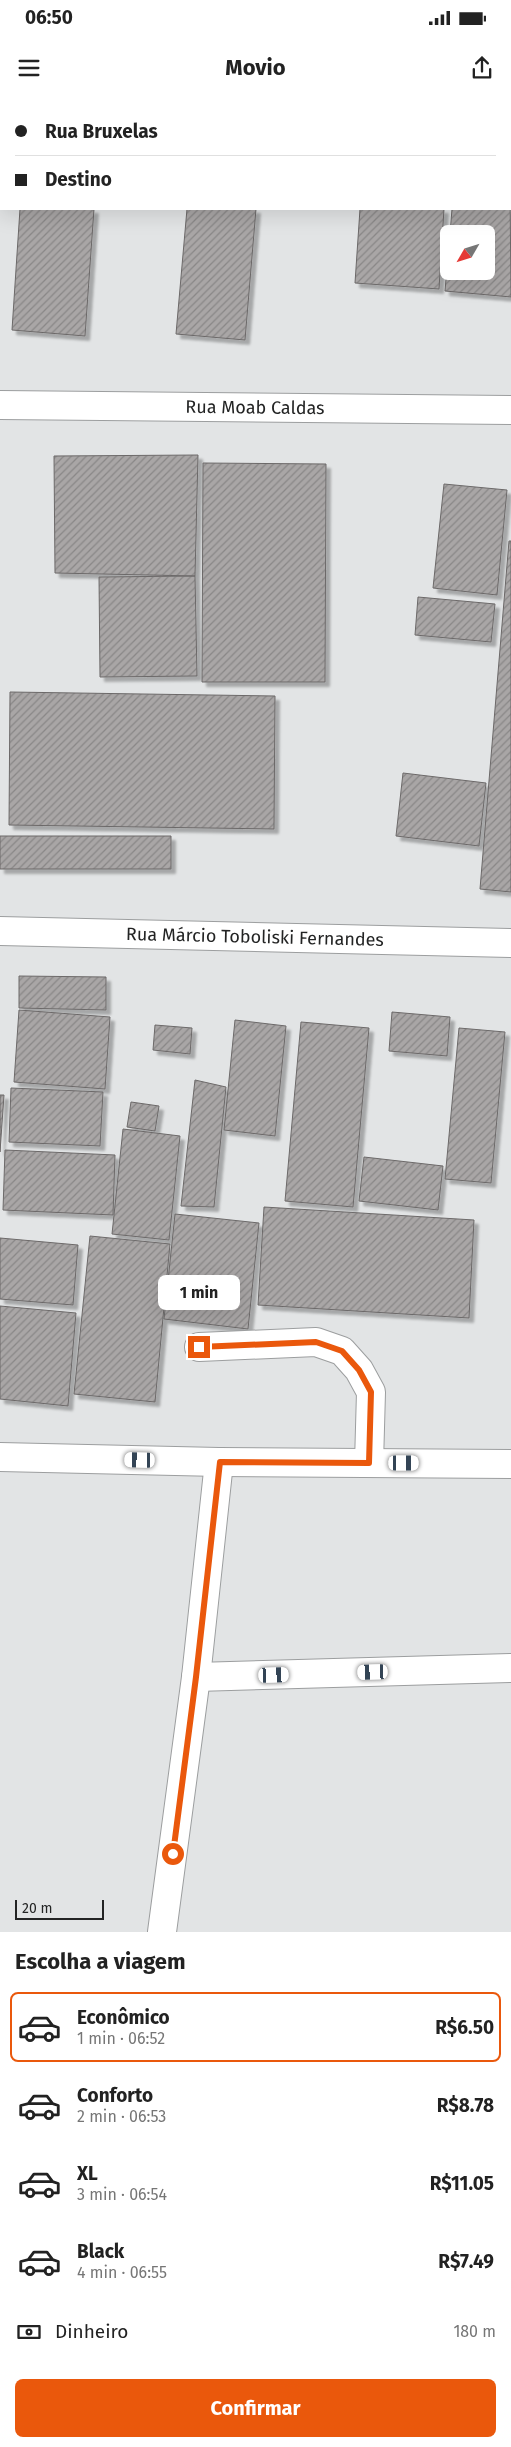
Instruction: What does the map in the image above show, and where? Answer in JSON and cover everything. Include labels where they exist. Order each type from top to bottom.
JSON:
[{"type":"street","name":"Rua Moab Caldas","points":[[0,405],[511,410]]},
{"type":"street","name":"Rua Márcio Toboliski Fernandes","points":[[0,931],[511,943]]},
{"type":"street","points":[[199,1347],[316,1342],[342,1351],[359,1370],[371,1392],[369,1463]]},
{"type":"street","points":[[0,1457],[220,1462],[511,1464]]},
{"type":"street","points":[[162,1932],[196,1677],[220,1462]]},
{"type":"street","points":[[196,1677],[511,1668]]},
{"type":"building","points":[[20,210],[94,210],[85,336],[12,330]]},
{"type":"building","points":[[187,210],[256,210],[245,340],[176,334]]},
{"type":"building","points":[[360,210],[444,210],[443,225],[440,225],[439,289],[355,283]]},
{"type":"building","points":[[452,210],[510,210],[511,297],[445,291],[446,280],[495,280],[495,225],[451,225]]},
{"type":"building","points":[[198,455],[195,576],[55,573],[54,456]]},
{"type":"building","points":[[203,463],[326,464],[325,682],[202,682]]},
{"type":"building","points":[[444,484],[507,490],[497,595],[433,588]]},
{"type":"building","points":[[509,541],[511,541],[511,892],[480,889]]},
{"type":"building","points":[[195,576],[197,676],[100,677],[99,577]]},
{"type":"building","points":[[418,597],[495,604],[491,642],[415,635]]},
{"type":"building","points":[[10,692],[275,696],[274,829],[9,825]]},
{"type":"building","points":[[403,773],[486,783],[479,846],[396,836]]},
{"type":"building","points":[[0,836],[171,836],[171,869],[0,869]]},
{"type":"building","points":[[19,976],[106,977],[106,1010],[19,1008]]},
{"type":"building","points":[[19,1010],[110,1017],[105,1089],[14,1082]]},
{"type":"building","points":[[392,1012],[450,1017],[447,1056],[389,1051]]},
{"type":"building","points":[[235,1020],[286,1026],[275,1136],[224,1130]]},
{"type":"building","points":[[301,1022],[369,1028],[353,1207],[285,1201]]},
{"type":"building","points":[[155,1025],[192,1028],[190,1054],[153,1050]]},
{"type":"building","points":[[459,1028],[505,1032],[491,1183],[445,1179]]},
{"type":"building","points":[[195,1080],[226,1087],[214,1207],[181,1206]]},
{"type":"building","points":[[11,1088],[103,1092],[100,1146],[9,1142]]},
{"type":"building","points":[[0,1095],[4,1095],[0,1152]]},
{"type":"building","points":[[131,1102],[159,1106],[155,1131],[127,1127]]},
{"type":"building","points":[[123,1129],[180,1136],[169,1240],[112,1234]]},
{"type":"building","points":[[5,1150],[115,1155],[113,1215],[3,1210]]},
{"type":"building","points":[[364,1157],[443,1166],[438,1210],[359,1201]]},
{"type":"building","points":[[264,1207],[474,1220],[469,1318],[258,1305]]},
{"type":"building","points":[[175,1214],[259,1223],[248,1329],[164,1319]]},
{"type":"building","points":[[90,1236],[170,1244],[155,1402],[74,1394]]},
{"type":"building","points":[[0,1238],[78,1245],[73,1305],[0,1299]]},
{"type":"building","points":[[0,1306],[76,1313],[68,1406],[0,1399]]},
{"type":"route","points":[[173,1854],[196,1677],[220,1462],[369,1463],[371,1392],[359,1370],[342,1351],[316,1342],[199,1347]]}]
